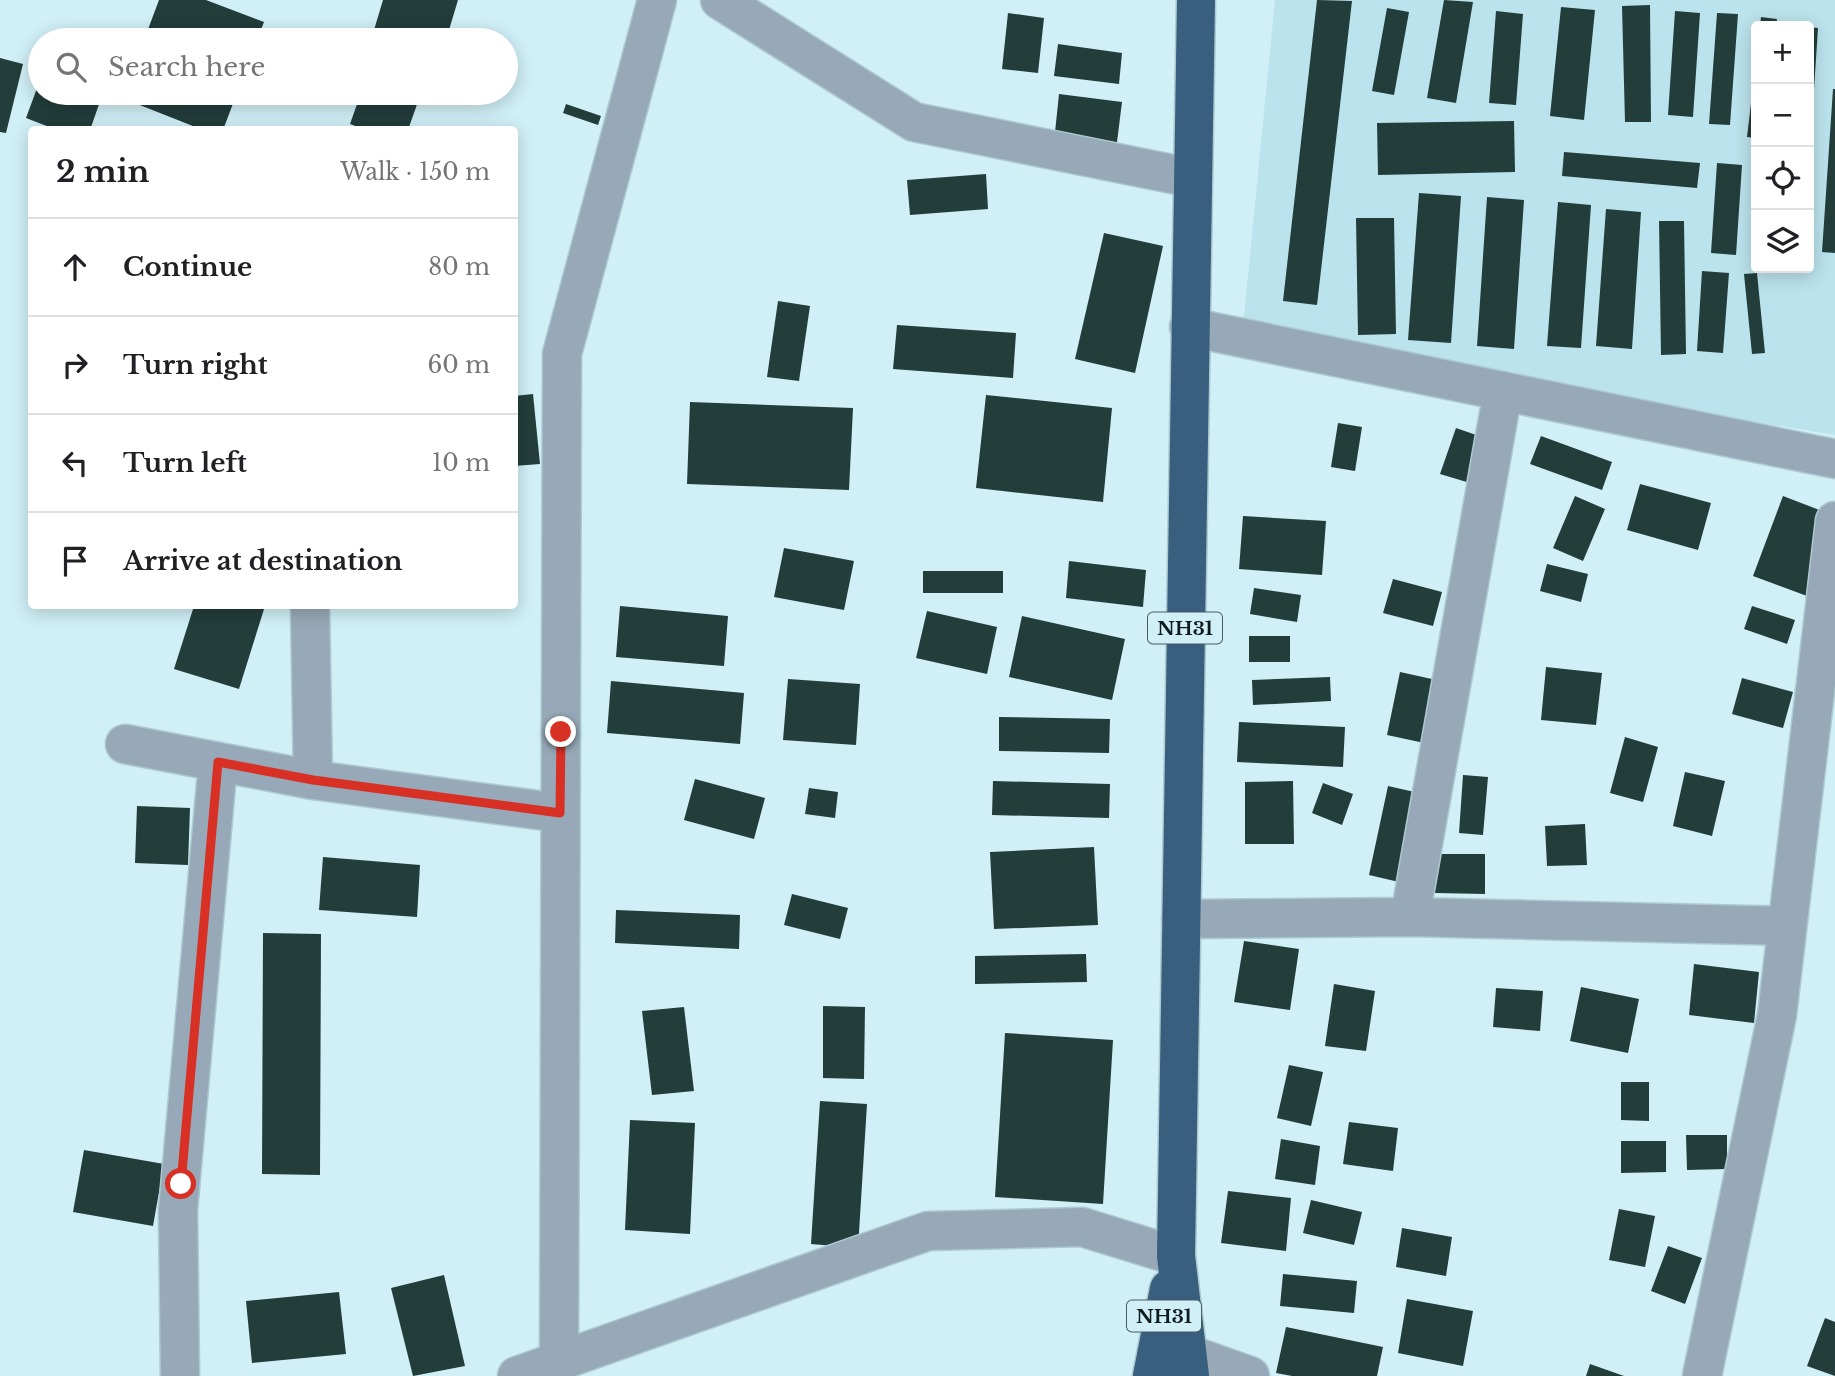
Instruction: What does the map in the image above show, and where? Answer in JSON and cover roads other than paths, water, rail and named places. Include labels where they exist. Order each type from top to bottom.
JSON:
[{"type":"highway","name":"NH31","points":[[1189,1365],[1176,1256],[1196,0]]},
{"type":"highway","name":"NH31","points":[[1152,1376],[1176,1256]]},
{"type":"street","points":[[559,1362],[562,354],[657,0]]},
{"type":"street","points":[[719,0],[914,122],[1192,178]]},
{"type":"street","points":[[1189,327],[1835,458]]},
{"type":"street","points":[[1410,917],[1503,391]]},
{"type":"street","points":[[1702,1376],[1777,1015],[1835,522]]},
{"type":"street","points":[[310,609],[313,780]]},
{"type":"street","points":[[125,744],[313,780],[560,813]]},
{"type":"street","points":[[180,1376],[178,1210],[218,762]]},
{"type":"street","points":[[1181,919],[1410,917],[1787,926]]},
{"type":"street","points":[[517,1376],[928,1231],[1082,1227],[1176,1256]]},
{"type":"street","points":[[1189,1365],[1250,1376]]}]
